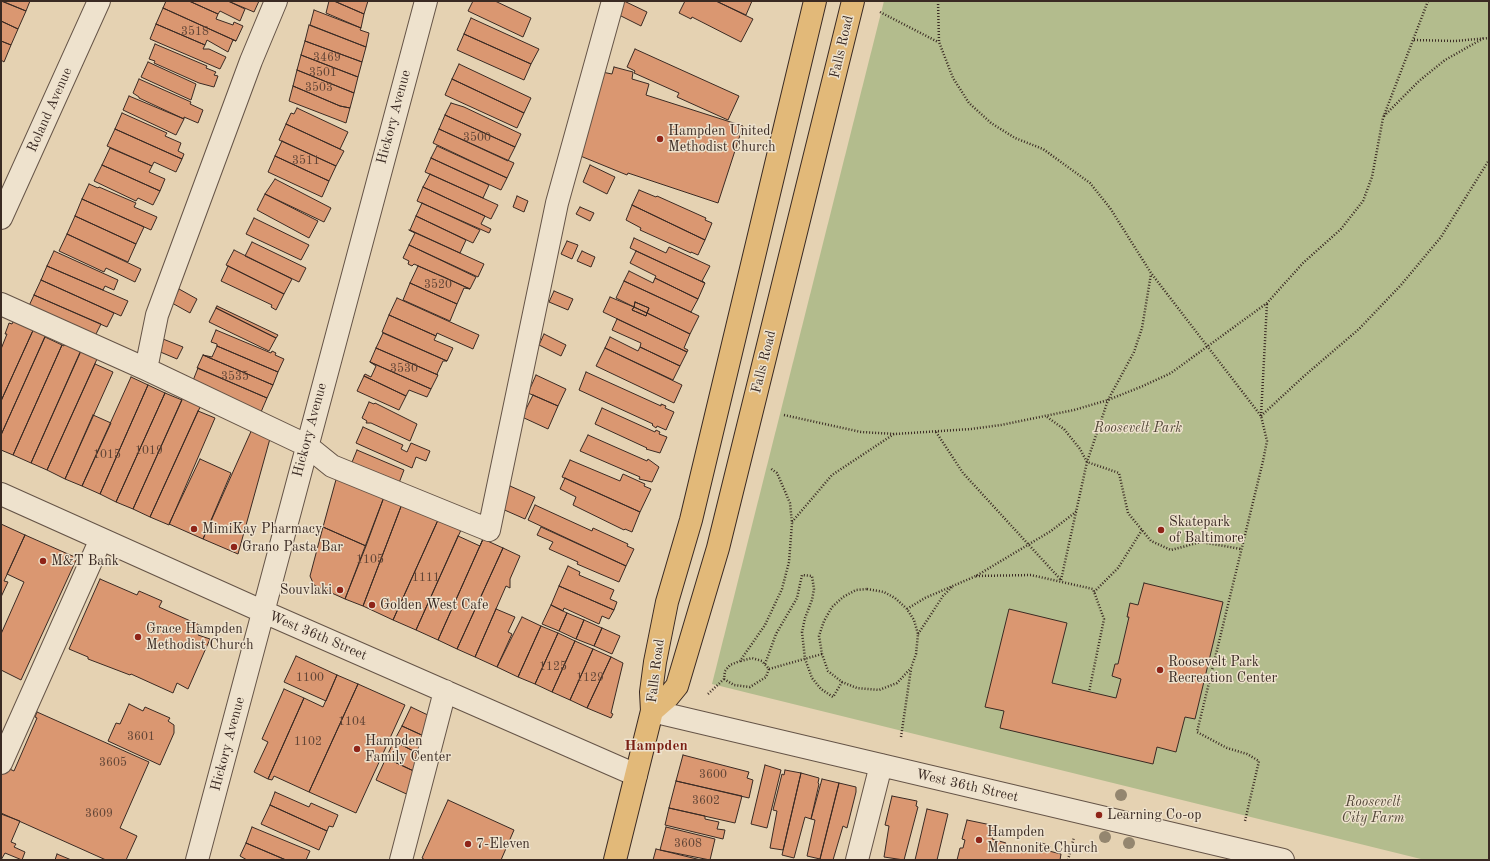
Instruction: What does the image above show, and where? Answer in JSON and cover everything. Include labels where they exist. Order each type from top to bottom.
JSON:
[{"type":"main road","name":"Falls Road","points":[[615,860],[652,711],[651,692],[655,662],[667,602],[691,520],[815,1]]},
{"type":"main road","name":"Falls Road","points":[[652,711],[668,697],[677,686],[716,555],[854,1]]},
{"type":"street","name":"Roland Avenue","points":[[1,218],[99,1]]},
{"type":"street","points":[[146,369],[157,315],[251,61],[276,1]]},
{"type":"street","name":"Hickory Avenue","points":[[197,860],[264,612],[306,445],[426,1]]},
{"type":"street","points":[[1,304],[146,369],[306,445],[332,466],[490,530],[557,203],[613,1]]},
{"type":"street","name":"West 36th Street","points":[[1,494],[264,612],[636,775]]},
{"type":"street","points":[[1,763],[101,539]]},
{"type":"street","points":[[401,860],[445,691]]},
{"type":"street","name":"West 36th Street","points":[[652,711],[1282,860]]},
{"type":"street","points":[[857,860],[881,765]]},
{"type":"path","points":[[938,1],[939,42],[953,78],[969,103],[991,123],[1015,138],[1043,149],[1090,183],[1110,208],[1151,273],[1261,416]]},
{"type":"path","points":[[784,415],[861,432],[895,434],[1001,426],[1046,417],[1108,400],[1171,373],[1267,303],[1303,263],[1341,229],[1363,201],[1372,177],[1382,118],[1414,40],[1428,1]]},
{"type":"path","points":[[880,12],[939,42]]},
{"type":"path","points":[[1382,118],[1419,81],[1445,60],[1484,38]]},
{"type":"path","points":[[1414,40],[1489,38]]},
{"type":"path","points":[[1261,416],[1303,377],[1359,329],[1401,285],[1441,237],[1489,160]]},
{"type":"path","points":[[1061,580],[1087,462],[1108,400],[1134,352],[1147,305],[1151,273]]},
{"type":"path","points":[[1245,821],[1259,761],[1247,754],[1227,748],[1197,732],[1267,441],[1261,416],[1267,303]]},
{"type":"path","points":[[1046,417],[1064,429],[1080,449],[1087,462],[1119,473],[1128,514],[1151,541],[1171,550],[1202,542],[1241,549]]},
{"type":"path","points":[[936,432],[963,473],[1030,544],[1061,580]]},
{"type":"path","points":[[792,523],[809,500],[832,475],[895,434]]},
{"type":"path","points":[[740,661],[765,625],[782,589],[789,562],[792,523],[790,503],[777,473],[770,468]]},
{"type":"path","points":[[907,609],[925,598],[976,576],[1051,531],[1076,511]]},
{"type":"path","points":[[1094,592],[1118,568],[1142,530]]},
{"type":"path","points":[[765,664],[776,634],[797,598],[802,575],[812,576],[814,589],[802,632],[804,659],[812,678],[822,689],[833,697],[842,682]]},
{"type":"path","points":[[976,576],[1031,575],[1061,580],[1092,589],[1104,619],[1089,692]]},
{"type":"path","points":[[918,634],[943,596],[954,585]]},
{"type":"path","points":[[901,737],[911,668],[916,654],[918,634],[914,620],[907,609],[895,598],[884,592],[867,589],[856,590],[844,597],[832,607],[824,621],[819,636],[822,654],[828,671],[842,682],[857,688],[879,690],[898,683],[911,668]]},
{"type":"path","points":[[769,669],[822,654]]},
{"type":"path","points":[[708,694],[724,679],[726,671],[730,665],[752,658],[762,661],[769,669]]},
{"type":"path","points":[[724,679],[734,685],[750,687],[766,677],[769,669]]},
{"type":"path","points":[[1068,860],[1075,834]]},
{"type":"green space","name":"Roosevelt Park","points":[[884,1],[1489,1],[1489,860],[1425,860],[712,684]]},
{"type":"building","points":[[1,1],[26,11],[18,29],[1,21]]},
{"type":"building","points":[[2,1],[30,1],[26,11]]},
{"type":"building","points":[[166,1],[189,1],[218,14],[216,19],[233,25],[234,22],[243,26],[236,41],[163,8]]},
{"type":"building","points":[[189,1],[228,1],[245,9],[240,21],[220,11],[218,14]]},
{"type":"building","points":[[228,1],[259,1],[254,12]]},
{"type":"building","points":[[329,1],[334,1],[364,14],[361,28],[326,13]]},
{"type":"building","points":[[334,1],[368,1],[364,14]]},
{"type":"building","points":[[473,1],[495,1],[531,18],[523,37],[468,11]]},
{"type":"building","points":[[624,1],[647,12],[641,26],[617,14]]},
{"type":"building","points":[[685,1],[716,1],[753,19],[741,42],[692,17],[691,19],[679,13]]},
{"type":"building","points":[[716,1],[752,1],[746,15]]},
{"type":"building","points":[[163,8],[236,41],[233,40],[228,52],[207,40],[205,45],[156,24]]},
{"type":"building","points":[[314,10],[361,28],[360,30],[369,33],[366,47],[310,25]]},
{"type":"building","points":[[471,18],[539,49],[531,64],[464,34]]},
{"type":"building","points":[[1,21],[18,29],[11,45],[1,41]]},
{"type":"building","points":[[156,24],[205,45],[203,49],[209,49],[226,57],[220,69],[150,39]]},
{"type":"building","points":[[309,25],[366,47],[362,62],[305,41]]},
{"type":"building","points":[[464,34],[531,64],[524,80],[457,50]]},
{"type":"building","points":[[1,41],[11,45],[4,62],[1,60]]},
{"type":"building","points":[[305,41],[362,62],[358,77],[301,55]]},
{"type":"building","points":[[155,44],[207,66],[206,68],[216,72],[214,75],[218,76],[214,87],[199,83],[154,63],[155,61],[149,59]]},
{"type":"building","points":[[635,49],[739,96],[728,120],[677,97],[679,93],[634,73],[635,71],[627,67]]},
{"type":"building","points":[[301,55],[358,77],[354,93],[297,70]]},
{"type":"building","points":[[148,62],[196,84],[191,100],[141,77]]},
{"type":"building","points":[[459,64],[531,98],[524,113],[452,79]]},
{"type":"building","name":"Hampden United Methodist Church","points":[[614,67],[633,72],[632,79],[649,84],[646,95],[743,126],[718,203],[628,173],[627,175],[578,155],[597,71],[612,74]]},
{"type":"building","points":[[297,70],[354,93],[350,108],[340,106],[293,86]]},
{"type":"building","points":[[139,79],[191,102],[190,104],[203,110],[198,123],[184,117],[184,119],[139,98],[133,93]]},
{"type":"building","points":[[452,79],[524,113],[517,128],[445,95]]},
{"type":"building","points":[[293,86],[340,106],[350,108],[346,123],[289,101]]},
{"type":"building","points":[[129,96],[184,119],[176,135],[123,110]]},
{"type":"building","points":[[451,103],[464,107],[521,134],[515,147],[445,115]]},
{"type":"building","points":[[297,108],[348,132],[340,149],[286,124],[291,113],[294,114]]},
{"type":"building","points":[[122,113],[167,133],[165,136],[181,143],[178,151],[184,154],[182,159],[115,129]]},
{"type":"building","points":[[445,115],[515,147],[508,161],[439,129]]},
{"type":"building","points":[[286,124],[344,151],[336,166],[279,140]]},
{"type":"building","points":[[115,129],[182,159],[176,172],[154,162],[152,166],[107,146]]},
{"type":"building","points":[[439,129],[514,163],[507,178],[433,143]]},
{"type":"building","points":[[282,141],[336,166],[329,181],[275,156]]},
{"type":"building","points":[[437,146],[507,178],[501,190],[431,158]]},
{"type":"building","points":[[110,148],[152,166],[149,172],[165,179],[160,191],[102,165]]},
{"type":"building","points":[[275,156],[329,181],[322,197],[268,172]]},
{"type":"building","points":[[431,158],[489,185],[483,198],[425,172]]},
{"type":"building","points":[[102,165],[160,191],[153,205],[138,198],[136,201],[94,181]]},
{"type":"building","points":[[590,165],[615,177],[607,194],[583,182]]},
{"type":"building","points":[[430,174],[498,205],[491,219],[423,187]]},
{"type":"building","points":[[275,179],[331,208],[324,222],[265,194]]},
{"type":"building","points":[[89,184],[136,203],[134,207],[157,217],[151,230],[82,199]]},
{"type":"building","points":[[423,187],[485,216],[481,224],[491,229],[489,233],[417,201]]},
{"type":"building","points":[[639,190],[656,197],[657,196],[706,218],[705,220],[712,223],[705,240],[632,205]]},
{"type":"building","points":[[265,194],[318,221],[309,238],[257,210]]},
{"type":"building","points":[[517,196],[528,201],[524,212],[513,207]]},
{"type":"building","points":[[82,199],[144,227],[136,244],[75,216]]},
{"type":"building","points":[[422,203],[480,230],[473,243],[416,216]]},
{"type":"building","points":[[632,205],[705,240],[698,255],[640,230],[641,228],[626,220]]},
{"type":"building","points":[[580,207],[594,213],[590,221],[576,214]]},
{"type":"building","points":[[75,216],[136,244],[128,262],[67,234]]},
{"type":"building","points":[[416,216],[466,240],[460,253],[410,230]]},
{"type":"building","points":[[254,218],[309,245],[301,260],[246,234]]},
{"type":"building","points":[[409,230],[484,264],[478,277],[409,245],[415,233]]},
{"type":"building","points":[[67,234],[141,269],[135,282],[106,268],[104,272],[59,251]]},
{"type":"building","points":[[634,238],[666,253],[669,247],[710,266],[702,281],[705,283],[630,248]]},
{"type":"building","points":[[567,241],[578,245],[572,259],[561,254]]},
{"type":"building","points":[[252,242],[306,268],[299,282],[245,256]]},
{"type":"building","points":[[409,245],[476,277],[470,289],[414,264],[412,266],[408,264],[409,261],[403,258]]},
{"type":"building","points":[[234,250],[292,279],[284,294],[226,265]]},
{"type":"building","points":[[54,251],[118,280],[114,290],[105,286],[103,290],[47,266]]},
{"type":"building","points":[[582,251],[595,257],[591,267],[577,261]]},
{"type":"building","points":[[636,251],[705,283],[698,299],[655,278],[656,276],[630,263]]},
{"type":"building","points":[[47,266],[128,301],[121,316],[41,280]]},
{"type":"building","points":[[228,266],[284,294],[276,310],[271,307],[272,305],[221,281]]},
{"type":"building","points":[[418,266],[470,289],[464,288],[457,304],[410,283]]},
{"type":"building","points":[[629,271],[653,283],[655,278],[698,299],[691,312],[624,281]]},
{"type":"building","points":[[41,280],[114,313],[107,327],[34,295]]},
{"type":"building","points":[[624,281],[699,316],[690,334],[647,313],[649,308],[635,302],[634,307],[616,298]]},
{"type":"building","points":[[410,283],[457,304],[450,321],[403,300]]},
{"type":"building","points":[[179,289],[197,299],[190,313],[172,303]]},
{"type":"building","points":[[554,291],[573,299],[568,310],[549,302]]},
{"type":"building","points":[[34,295],[101,324],[94,338],[28,308]]},
{"type":"building","points":[[610,297],[634,307],[632,310],[646,316],[647,313],[690,334],[684,348],[688,350],[687,352],[603,312]]},
{"type":"building","points":[[397,298],[479,335],[473,349],[437,333],[436,336],[389,315]]},
{"type":"building","points":[[635,302],[649,308],[647,313],[634,307]]},
{"type":"building","points":[[217,306],[278,335],[276,338],[216,308]]},
{"type":"building","points":[[634,307],[647,313],[646,316],[632,310]]},
{"type":"building","points":[[216,308],[276,338],[269,351],[209,322]]},
{"type":"building","points":[[389,315],[436,336],[434,340],[453,348],[447,361],[382,332]]},
{"type":"building","points":[[15,318],[35,326],[1,401],[1,349],[7,334],[5,334],[9,323],[12,324]]},
{"type":"building","points":[[617,319],[687,352],[680,366],[640,347],[641,343],[612,330]]},
{"type":"building","points":[[35,326],[47,332],[1,435],[1,401]]},
{"type":"building","points":[[216,330],[271,353],[272,351],[276,353],[275,355],[284,359],[278,372],[211,342]]},
{"type":"building","points":[[383,333],[447,361],[443,361],[437,374],[438,375],[376,348]]},
{"type":"building","points":[[544,334],[566,345],[561,356],[539,345]]},
{"type":"building","points":[[45,337],[62,345],[13,455],[1,450],[1,435]]},
{"type":"building","points":[[610,337],[638,351],[640,347],[680,366],[673,380],[605,348]]},
{"type":"building","points":[[163,339],[183,347],[177,359],[158,351]]},
{"type":"building","points":[[66,343],[81,350],[31,463],[13,455],[62,345],[64,346]]},
{"type":"building","points":[[217,346],[278,372],[273,385],[203,355],[212,357]]},
{"type":"building","points":[[376,348],[438,375],[431,389],[370,362]]},
{"type":"building","points":[[605,348],[682,385],[674,403],[596,366]]},
{"type":"building","points":[[81,351],[97,359],[47,470],[31,463]]},
{"type":"building","points":[[203,355],[273,385],[267,398],[197,368]]},
{"type":"building","points":[[370,362],[431,389],[427,397],[409,390],[406,396],[364,376],[365,374],[371,377],[376,366]]},
{"type":"building","points":[[95,364],[113,372],[65,479],[47,470]]},
{"type":"building","points":[[198,368],[267,398],[261,412],[192,383]]},
{"type":"building","points":[[586,372],[661,406],[661,404],[666,406],[665,408],[674,412],[666,430],[657,426],[656,428],[652,425],[653,424],[579,390]]},
{"type":"building","points":[[536,375],[566,389],[558,406],[528,393]]},
{"type":"building","points":[[364,376],[406,396],[399,410],[357,391]]},
{"type":"building","points":[[131,377],[148,385],[100,494],[82,486]]},
{"type":"building","points":[[148,385],[165,393],[116,502],[100,494]]},
{"type":"building","points":[[165,393],[182,400],[133,509],[116,502]]},
{"type":"building","points":[[533,395],[558,406],[548,429],[522,417]]},
{"type":"building","points":[[183,397],[201,405],[150,517],[133,509]]},
{"type":"building","points":[[369,402],[375,403],[417,424],[410,441],[371,423],[366,423],[367,421],[362,418]]},
{"type":"building","points":[[602,408],[655,432],[656,430],[660,432],[659,434],[667,437],[660,453],[646,449],[647,448],[595,424]]},
{"type":"building","points":[[198,411],[215,418],[169,525],[150,517]]},
{"type":"building","points":[[93,415],[111,423],[82,486],[65,479]]},
{"type":"building","points":[[253,427],[271,435],[238,554],[203,539]]},
{"type":"building","points":[[363,427],[403,445],[401,449],[407,452],[411,443],[430,451],[426,461],[416,457],[412,468],[356,443]]},
{"type":"building","points":[[588,435],[647,461],[648,459],[659,467],[652,482],[639,479],[640,477],[580,451]]},
{"type":"building","points":[[357,450],[404,470],[397,488],[350,467]]},
{"type":"building","points":[[200,459],[231,473],[203,539],[169,524]]},
{"type":"building","points":[[570,460],[620,481],[623,474],[645,484],[644,486],[651,489],[640,512],[562,477]]},
{"type":"building","points":[[337,476],[384,497],[366,546],[323,527]]},
{"type":"building","points":[[565,478],[640,512],[632,532],[625,529],[624,530],[573,505],[576,497],[560,489]]},
{"type":"building","points":[[510,486],[535,497],[525,519],[500,508]]},
{"type":"building","points":[[384,497],[402,504],[363,606],[345,599]]},
{"type":"building","points":[[402,504],[438,520],[393,620],[363,606]]},
{"type":"building","points":[[535,505],[592,531],[593,528],[628,544],[627,546],[634,549],[626,566],[528,520]]},
{"type":"building","points":[[438,520],[461,530],[416,630],[393,620]]},
{"type":"building","points":[[1,524],[25,535],[4,581],[8,582],[1,597]]},
{"type":"building","points":[[323,527],[366,546],[345,599],[314,585],[310,576]]},
{"type":"building","points":[[541,527],[626,566],[619,582],[577,564],[578,562],[549,549],[553,542],[537,535]]},
{"type":"building","points":[[25,535],[77,558],[21,680],[1,670],[1,634],[24,582],[7,574]]},
{"type":"building","points":[[458,536],[480,546],[438,640],[416,630]]},
{"type":"building","points":[[483,539],[503,548],[457,649],[438,640]]},
{"type":"building","points":[[503,548],[520,556],[510,579],[510,588],[506,586],[475,657],[457,649]]},
{"type":"building","points":[[568,566],[580,572],[579,575],[614,590],[610,599],[617,602],[614,610],[559,586]]},
{"type":"building","name":"Grace Hampden Methodist Church","points":[[100,579],[137,595],[139,591],[162,601],[159,607],[204,627],[198,635],[210,639],[188,689],[177,683],[173,693],[131,674],[130,675],[88,659],[88,657],[69,649]]},
{"type":"building","name":"Roosevelt Park Recreation Center","points":[[1144,583],[1223,602],[1195,719],[1185,717],[1176,752],[1157,747],[1153,764],[1000,728],[1004,711],[985,707],[1009,609],[1067,623],[1052,683],[1116,698],[1121,679],[1112,676],[1115,664],[1118,664],[1129,617],[1127,617],[1130,603],[1138,605]]},
{"type":"building","points":[[559,586],[614,610],[609,619],[602,616],[599,624],[564,608],[563,611],[551,605]]},
{"type":"building","points":[[551,605],[567,613],[559,631],[542,624]]},
{"type":"building","points":[[496,609],[515,617],[508,632],[512,634],[497,667],[475,657]]},
{"type":"building","points":[[567,613],[584,620],[576,639],[559,631]]},
{"type":"building","points":[[522,617],[541,626],[518,677],[497,667]]},
{"type":"building","points":[[584,620],[602,628],[594,646],[576,639]]},
{"type":"building","points":[[541,626],[558,633],[535,684],[518,677]]},
{"type":"building","points":[[602,628],[620,636],[612,654],[594,646]]},
{"type":"building","points":[[558,633],[575,641],[552,692],[535,684]]},
{"type":"building","points":[[575,641],[593,649],[570,700],[552,692]]},
{"type":"building","points":[[593,649],[611,657],[587,708],[570,700]]},
{"type":"building","points":[[296,656],[337,675],[326,701],[284,682]]},
{"type":"building","points":[[611,657],[623,663],[611,718],[587,708]]},
{"type":"building","points":[[337,675],[358,684],[309,792],[274,776],[272,780],[268,779],[304,698],[323,707]]},
{"type":"building","name":"Hampden Family Center","points":[[358,684],[405,705],[356,813],[309,792]]},
{"type":"building","points":[[284,689],[304,698],[268,779],[254,772],[268,742],[262,739]]},
{"type":"building","points":[[129,704],[143,711],[145,707],[170,718],[168,721],[174,725],[174,733],[160,765],[108,741],[116,723],[120,724]]},
{"type":"building","points":[[411,707],[432,717],[426,737],[402,726]]},
{"type":"building","points":[[37,712],[149,762],[120,828],[137,836],[126,860],[106,860],[1,813],[1,772],[3,766],[14,771],[37,718],[35,717]]},
{"type":"building","points":[[402,726],[426,737],[421,755],[394,741]]},
{"type":"building","points":[[394,741],[421,755],[420,774],[386,758]]},
{"type":"building","points":[[683,755],[749,772],[747,778],[753,780],[749,798],[676,781]]},
{"type":"building","points":[[386,758],[420,774],[413,797],[376,780]]},
{"type":"building","points":[[765,765],[781,770],[767,828],[751,824]]},
{"type":"building","points":[[785,770],[801,773],[783,850],[770,848],[777,811],[773,810],[782,774],[784,775]]},
{"type":"building","points":[[801,773],[819,778],[819,784],[811,819],[805,817],[794,858],[782,855]]},
{"type":"building","points":[[822,779],[839,783],[820,859],[807,856],[815,820],[811,819]]},
{"type":"building","points":[[676,781],[742,796],[735,823],[669,808]]},
{"type":"building","points":[[839,783],[856,787],[856,792],[847,828],[843,826],[833,860],[823,860],[820,859]]},
{"type":"building","points":[[275,792],[309,807],[311,803],[338,815],[333,827],[329,826],[327,831],[270,805]]},
{"type":"building","points":[[892,796],[917,801],[916,806],[918,807],[904,860],[884,857],[889,826],[885,825]]},
{"type":"building","name":"7-Eleven","points":[[448,800],[514,830],[501,860],[425,860],[422,858]]},
{"type":"building","points":[[270,805],[327,831],[319,850],[261,824]]},
{"type":"building","points":[[669,808],[705,816],[705,819],[719,822],[717,829],[725,830],[723,839],[665,825]]},
{"type":"building","points":[[927,809],[948,814],[937,860],[915,860]]},
{"type":"building","points":[[1,814],[20,821],[11,842],[16,844],[14,847],[25,852],[22,860],[5,853],[1,860]]},
{"type":"building","name":"Hampden Mennonite Church","points":[[967,820],[996,826],[992,839],[1006,843],[1004,848],[1021,852],[1023,845],[1036,848],[1037,843],[1042,843],[1050,846],[1049,851],[1061,854],[1060,860],[957,860],[960,848],[963,848],[965,840],[962,839]]},
{"type":"building","points":[[252,827],[310,851],[306,860],[286,860],[246,843]]},
{"type":"building","points":[[666,827],[715,839],[710,860],[660,850]]},
{"type":"building","points":[[246,843],[286,860],[247,860],[240,856]]},
{"type":"building","points":[[656,849],[701,860],[653,860]]},
{"type":"building","points":[[57,854],[69,859],[71,860],[55,860]]},
{"type":"place","name":"Hampden United Methodist Church","points":[[660,139]]},
{"type":"place","name":"MimiKay Pharmacy","points":[[194,529]]},
{"type":"place","name":"Skatepark of Baltimore","points":[[1161,530]]},
{"type":"place","name":"Grano Pasta Bar","points":[[234,547]]},
{"type":"place","name":"M&T Bank","points":[[43,561]]},
{"type":"place","name":"Souvlaki","points":[[340,590]]},
{"type":"place","name":"Golden West Cafe","points":[[372,605]]},
{"type":"place","name":"Grace Hampden Methodist Church","points":[[138,637]]},
{"type":"place","name":"Roosevelt Park Recreation Center","points":[[1160,670]]},
{"type":"place","name":"Hampden Family Center","points":[[357,749]]},
{"type":"place","name":"Learning Co-op","points":[[1099,815]]},
{"type":"place","name":"Hampden Mennonite Church","points":[[979,840]]},
{"type":"place","name":"7-Eleven","points":[[468,844]]},
{"type":"district","name":"Hampden","points":[[656,746]]},
{"type":"park label","name":"Roosevelt City Farm","points":[[1373,810]]}]
